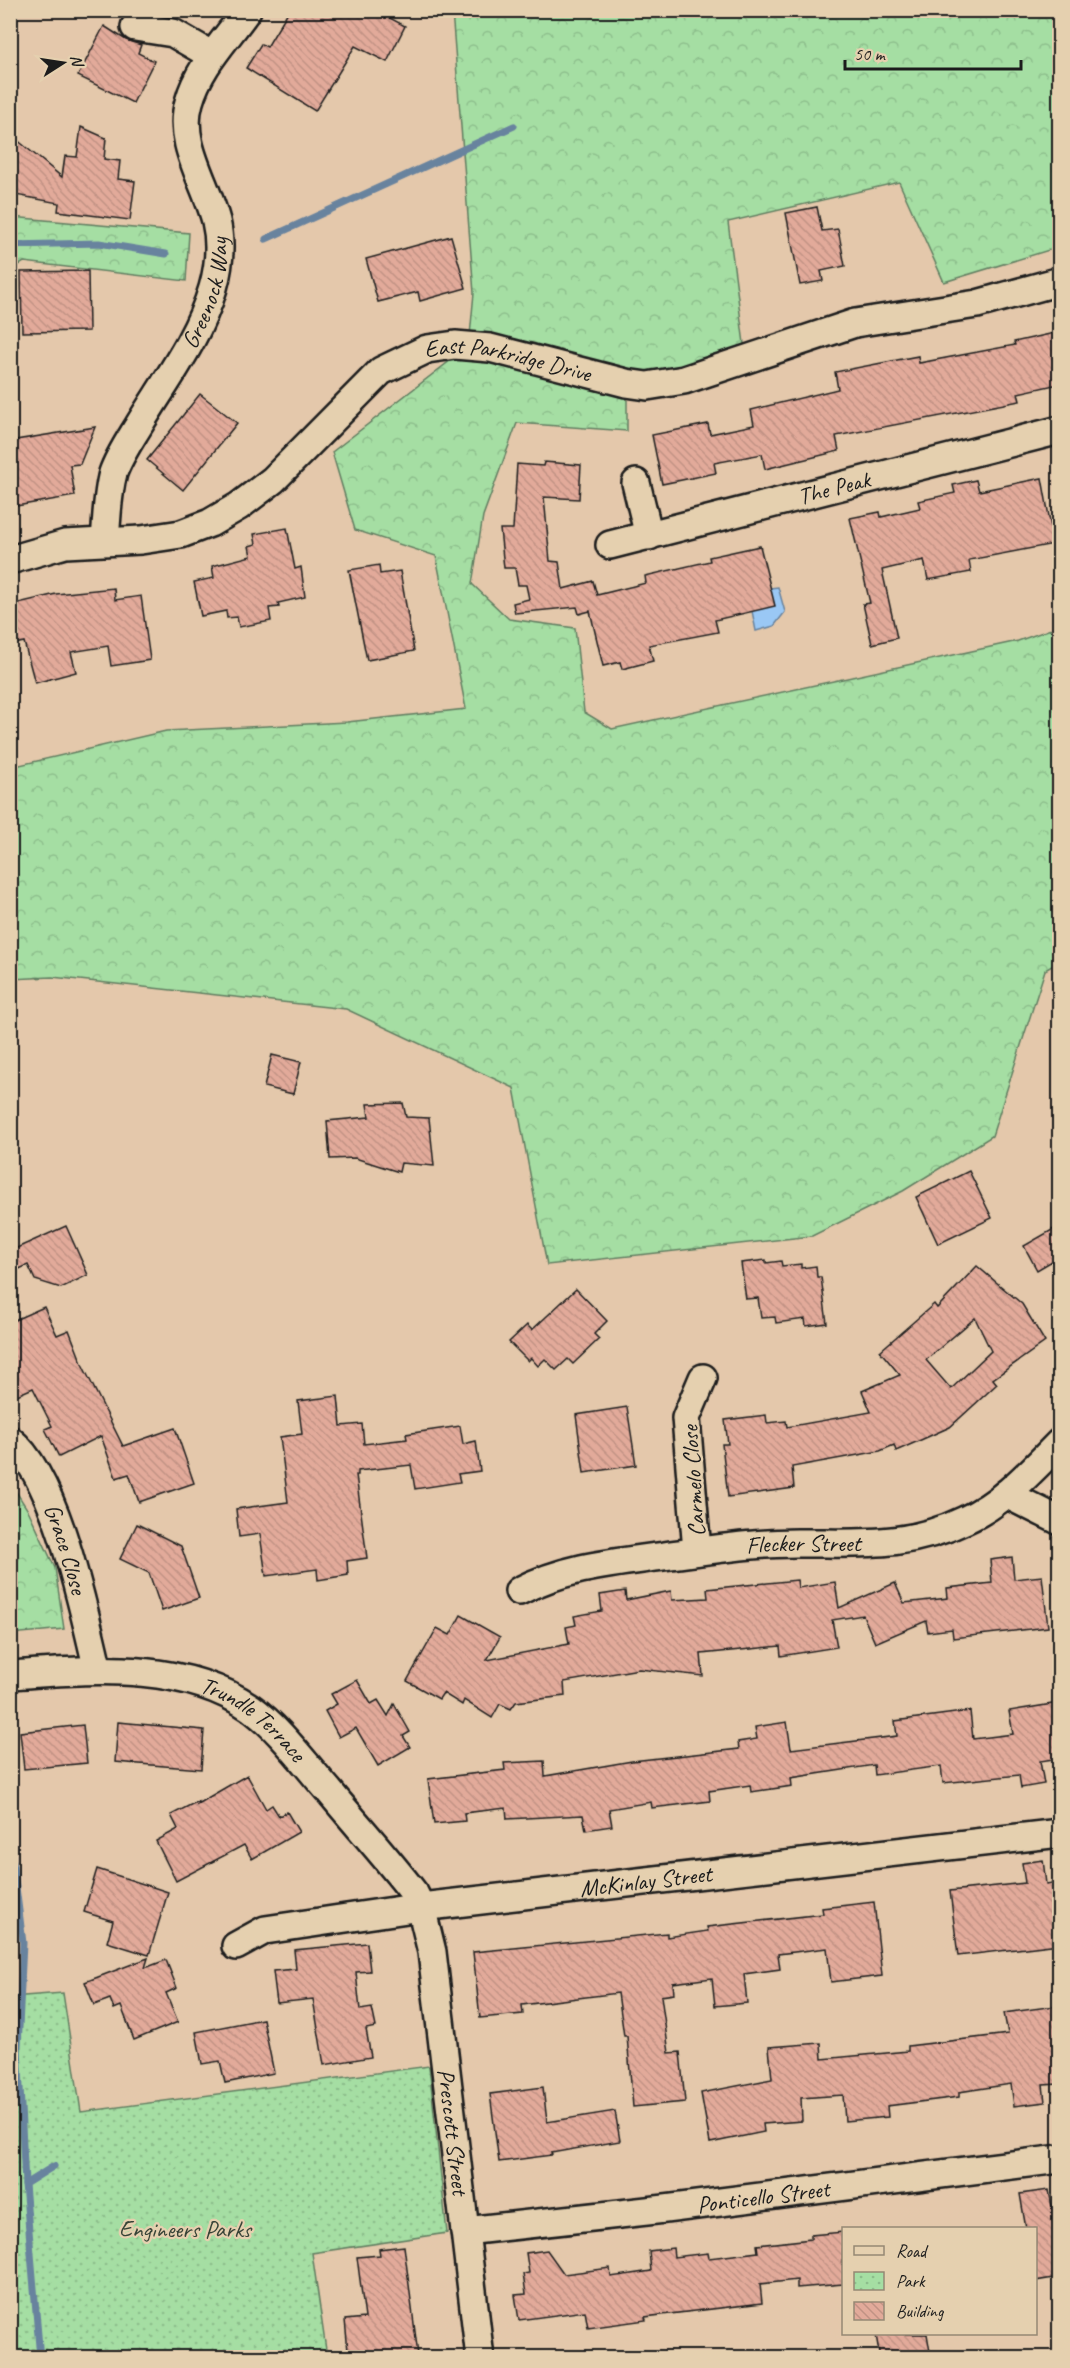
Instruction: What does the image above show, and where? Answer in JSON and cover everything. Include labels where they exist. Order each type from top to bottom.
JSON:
[{"type":"street","name":"Greenock Way","points":[[105,541],[108,501],[114,472],[193,333],[213,289],[219,244],[216,220],[194,159],[186,131],[186,116],[189,101],[211,56],[247,10]]},
{"type":"street","points":[[135,27],[173,33],[211,56]]},
{"type":"street","name":"East Parkridge Drive","points":[[10,560],[65,544],[141,540],[181,534],[210,523],[239,506],[273,480],[381,371],[427,349],[455,345],[490,348],[615,381],[647,386],[684,380],[855,322],[977,303],[1059,281]]},
{"type":"street","name":"The Peak","points":[[610,545],[771,506],[924,463],[1059,430]]},
{"type":"street","points":[[636,483],[649,536]]},
{"type":"street","name":"Carmelo Close","points":[[697,1551],[686,1418],[704,1378]]},
{"type":"street","name":"Grace Close","points":[[10,1440],[27,1458],[39,1478],[65,1542],[98,1670]]},
{"type":"street","name":"Flecker Street","points":[[519,1591],[541,1579],[573,1569],[697,1551],[804,1542],[857,1545],[926,1535],[966,1520],[1006,1494],[1059,1442]]},
{"type":"street","points":[[1006,1494],[1059,1521]]},
{"type":"street","name":"Trundle Terrace","points":[[10,1675],[98,1670],[136,1671],[178,1678],[214,1690],[250,1707],[277,1731],[401,1877],[421,1907]]},
{"type":"street","name":"McKinlay Street","points":[[236,1946],[266,1930],[421,1907],[1059,1833]]},
{"type":"street","name":"Prescott Street","points":[[421,1907],[432,1952],[480,2358]]},
{"type":"street","name":"Ponticello Street","points":[[465,2231],[665,2209],[1059,2159]]},
{"type":"green space","points":[[452,11],[1059,11],[1059,247],[944,282],[899,182],[728,222],[746,359],[627,384],[627,431],[517,423],[483,516],[472,584],[509,619],[575,628],[584,712],[612,729],[1018,641],[1059,626],[1059,962],[1045,970],[992,1136],[903,1191],[812,1236],[547,1265],[514,1088],[346,1009],[52,977],[11,979],[11,767],[166,731],[347,722],[466,709],[436,556],[355,530],[332,452],[469,346],[474,293]]},
{"type":"green space","points":[[11,217],[189,233],[186,281],[24,262],[11,270]]},
{"type":"green space","points":[[10,1482],[29,1512],[55,1568],[64,1629],[11,1634]]},
{"type":"green space","name":"Engineers Parks","points":[[63,1993],[81,2112],[429,2066],[447,2233],[312,2253],[327,2357],[11,2357],[11,1997]]},
{"type":"water","points":[[778,587],[785,612],[774,626],[756,631],[752,611],[770,588]]},
{"type":"building","points":[[289,10],[375,10],[405,26],[387,62],[355,46],[315,111],[246,68],[261,44],[267,47]]},
{"type":"building","points":[[104,26],[126,40],[141,45],[138,53],[154,61],[133,103],[78,76]]},
{"type":"building","points":[[81,127],[106,138],[104,159],[120,161],[118,179],[135,181],[130,220],[58,211],[59,203],[10,194],[10,134],[62,177],[65,156],[77,157]]},
{"type":"building","points":[[817,207],[822,231],[838,229],[845,266],[821,271],[823,281],[800,285],[786,213]]},
{"type":"building","points":[[451,236],[466,288],[420,301],[418,292],[378,302],[366,259]]},
{"type":"building","points":[[88,271],[89,331],[22,332],[21,272]]},
{"type":"building","points":[[1059,332],[1059,384],[1018,393],[1020,401],[836,436],[839,451],[765,469],[762,454],[714,463],[716,473],[662,484],[652,435],[708,424],[710,434],[754,425],[751,410],[838,389],[835,372],[918,356],[919,363],[1015,345],[1014,342]]},
{"type":"building","points":[[200,394],[237,423],[183,490],[147,460]]},
{"type":"building","points":[[95,427],[80,464],[70,465],[75,496],[10,507],[10,441]]},
{"type":"building","points":[[544,462],[581,465],[579,499],[544,497],[550,561],[559,562],[563,589],[593,581],[597,595],[646,583],[645,576],[710,561],[709,557],[760,546],[775,606],[715,620],[718,632],[649,645],[653,661],[622,669],[620,662],[603,666],[590,611],[579,614],[577,607],[515,613],[513,603],[529,599],[526,585],[518,585],[515,568],[504,568],[500,529],[513,529],[517,464],[543,466]]},
{"type":"building","points":[[1042,478],[1054,544],[969,560],[971,572],[928,580],[924,560],[882,570],[897,638],[872,644],[863,604],[870,603],[850,518],[880,512],[881,517],[920,508],[918,501],[955,493],[953,485],[976,480],[979,491]]},
{"type":"building","points":[[287,528],[295,569],[301,567],[305,597],[278,603],[279,607],[269,608],[271,621],[239,627],[237,617],[227,618],[226,611],[201,616],[194,582],[214,578],[212,566],[251,556],[249,546],[256,544],[254,534]]},
{"type":"building","points":[[379,565],[380,574],[400,571],[414,651],[367,660],[349,570]]},
{"type":"building","points":[[114,588],[115,600],[141,596],[150,660],[111,666],[108,646],[71,652],[76,672],[35,683],[24,642],[10,645],[10,605],[56,594]]},
{"type":"building","points":[[272,1055],[301,1062],[293,1094],[264,1087]]},
{"type":"building","points":[[403,1103],[406,1117],[429,1118],[434,1166],[401,1163],[399,1172],[355,1158],[330,1159],[327,1121],[369,1117],[367,1104]]},
{"type":"building","points":[[969,1171],[992,1218],[938,1244],[916,1197]]},
{"type":"building","points":[[66,1226],[88,1275],[61,1288],[35,1280],[28,1265],[10,1273],[10,1251]]},
{"type":"building","points":[[1059,1226],[1059,1257],[1037,1270],[1024,1246]]},
{"type":"building","points":[[766,1260],[766,1263],[781,1261],[782,1266],[801,1264],[801,1268],[816,1266],[817,1277],[821,1277],[827,1323],[806,1326],[805,1319],[776,1323],[775,1317],[761,1318],[758,1298],[746,1299],[741,1263]]},
{"type":"building","points":[[977,1266],[1022,1304],[1045,1342],[993,1379],[997,1384],[950,1427],[896,1451],[894,1445],[880,1451],[792,1467],[794,1488],[728,1497],[722,1444],[728,1444],[725,1420],[766,1415],[767,1423],[786,1421],[787,1427],[871,1412],[862,1391],[900,1375],[880,1351],[934,1304],[937,1308]],"holes":[[[975,1318],[991,1351],[951,1389],[926,1360]]]},
{"type":"building","points":[[576,1289],[607,1321],[594,1334],[599,1339],[573,1364],[568,1359],[556,1370],[545,1359],[538,1366],[531,1358],[528,1361],[509,1342],[527,1325],[532,1330]]},
{"type":"building","points":[[44,1307],[57,1335],[69,1330],[83,1366],[123,1446],[175,1428],[194,1483],[139,1502],[129,1474],[116,1478],[101,1436],[59,1457],[45,1429],[52,1426],[33,1388],[17,1395],[10,1379],[10,1322]]},
{"type":"building","points":[[338,1396],[341,1426],[362,1424],[364,1444],[407,1439],[406,1434],[460,1426],[463,1444],[476,1441],[480,1471],[458,1474],[460,1482],[415,1489],[411,1465],[358,1471],[356,1475],[367,1558],[347,1561],[348,1575],[318,1580],[317,1569],[266,1576],[260,1534],[239,1537],[236,1509],[288,1502],[280,1437],[302,1434],[298,1401]]},
{"type":"building","points":[[627,1407],[636,1465],[584,1473],[576,1415]]},
{"type":"building","points":[[137,1524],[181,1546],[199,1598],[162,1611],[149,1573],[120,1559]]},
{"type":"building","points":[[1012,1557],[1014,1579],[1042,1576],[1048,1627],[953,1638],[952,1629],[928,1632],[926,1621],[875,1643],[863,1615],[832,1620],[837,1647],[781,1656],[780,1646],[701,1654],[703,1676],[639,1669],[564,1682],[565,1696],[516,1702],[511,1709],[500,1704],[492,1718],[464,1700],[462,1705],[443,1693],[439,1699],[407,1681],[437,1628],[450,1635],[461,1615],[500,1637],[487,1660],[569,1644],[566,1627],[576,1625],[574,1616],[602,1611],[600,1595],[625,1591],[626,1600],[671,1591],[672,1600],[708,1598],[707,1589],[797,1580],[798,1588],[835,1582],[839,1608],[895,1583],[904,1603],[948,1598],[947,1588],[992,1583],[990,1560]]},
{"type":"building","points":[[357,1680],[371,1704],[378,1700],[388,1716],[394,1704],[410,1732],[403,1736],[410,1747],[378,1766],[356,1728],[339,1737],[325,1711],[337,1704],[331,1694]]},
{"type":"building","points":[[1059,1703],[1059,1758],[1040,1761],[1044,1784],[1021,1788],[1019,1775],[943,1783],[941,1766],[875,1775],[874,1765],[791,1778],[792,1786],[751,1792],[750,1785],[709,1791],[710,1801],[652,1808],[651,1802],[609,1809],[612,1826],[586,1830],[583,1815],[507,1819],[506,1808],[464,1813],[465,1821],[434,1824],[428,1779],[505,1770],[504,1763],[544,1761],[545,1776],[632,1761],[739,1749],[738,1742],[757,1739],[755,1727],[787,1722],[791,1749],[897,1736],[895,1721],[970,1711],[973,1739],[1013,1734],[1009,1711]]},
{"type":"building","points":[[118,1722],[204,1730],[201,1769],[115,1762]]},
{"type":"building","points":[[83,1725],[87,1763],[24,1769],[20,1732]]},
{"type":"building","points":[[247,1775],[266,1809],[272,1805],[279,1816],[287,1812],[299,1832],[252,1859],[244,1845],[176,1881],[156,1841],[178,1829],[171,1815],[198,1801],[197,1804]]},
{"type":"building","points":[[1043,1860],[1046,1884],[1059,1882],[1059,1944],[958,1956],[950,1891],[1025,1883],[1022,1863]]},
{"type":"building","points":[[97,1869],[168,1892],[149,1955],[107,1942],[113,1921],[84,1912]]},
{"type":"building","points":[[874,1902],[882,1976],[831,1982],[827,1948],[778,1954],[780,1969],[744,1974],[747,2003],[715,2006],[712,1978],[673,1983],[674,1994],[661,1996],[669,2053],[680,2052],[685,2102],[633,2107],[627,2036],[624,2036],[618,1993],[522,2005],[523,2014],[480,2018],[473,1952],[667,1933],[667,1937],[708,1931],[707,1927],[823,1914],[822,1908]]},
{"type":"building","points":[[367,1943],[370,1971],[356,1972],[360,2010],[372,2008],[376,2027],[366,2029],[371,2057],[324,2065],[313,1999],[277,2003],[273,1971],[296,1969],[294,1950]]},
{"type":"building","points":[[148,1958],[145,1968],[166,1960],[177,1988],[166,1993],[178,2022],[134,2040],[121,2006],[114,2009],[110,1999],[94,2005],[85,1982]]},
{"type":"building","points":[[1055,2006],[1056,2014],[1059,2014],[1059,2084],[1043,2085],[1045,2102],[1014,2106],[1011,2084],[959,2092],[959,2097],[887,2106],[888,2117],[845,2121],[843,2095],[801,2098],[802,2121],[763,2124],[764,2132],[710,2143],[701,2093],[772,2079],[769,2047],[821,2043],[822,2059],[908,2051],[908,2046],[1008,2034],[1004,2013]]},
{"type":"building","points":[[263,2019],[274,2073],[225,2083],[220,2061],[202,2064],[196,2032]]},
{"type":"building","points":[[543,2087],[547,2122],[615,2111],[620,2141],[551,2153],[552,2155],[499,2162],[490,2094]]},
{"type":"building","points":[[1049,2190],[1055,2223],[1059,2222],[1059,2277],[1037,2281],[1037,2227],[1026,2227],[1020,2194]]},
{"type":"building","points":[[842,2232],[842,2284],[797,2288],[797,2280],[760,2284],[762,2303],[645,2317],[646,2320],[588,2328],[585,2311],[519,2320],[515,2295],[526,2294],[523,2274],[529,2273],[526,2253],[547,2250],[564,2274],[610,2268],[611,2277],[651,2271],[649,2251],[673,2248],[674,2257],[708,2253],[709,2258],[758,2252],[757,2245],[811,2239],[811,2235]]},
{"type":"building","points":[[404,2246],[418,2355],[361,2358],[361,2350],[348,2351],[345,2320],[365,2318],[357,2257],[380,2255],[379,2249]]},
{"type":"building","points":[[876,2335],[927,2335],[931,2358],[880,2358]]},
{"type":"waterway","points":[[266,239],[514,126]]},
{"type":"waterway","points":[[10,245],[99,243],[166,254]]},
{"type":"waterway","points":[[10,1839],[23,1943],[18,2048],[25,2184]]},
{"type":"waterway","points":[[40,2358],[25,2184],[54,2166]]}]
